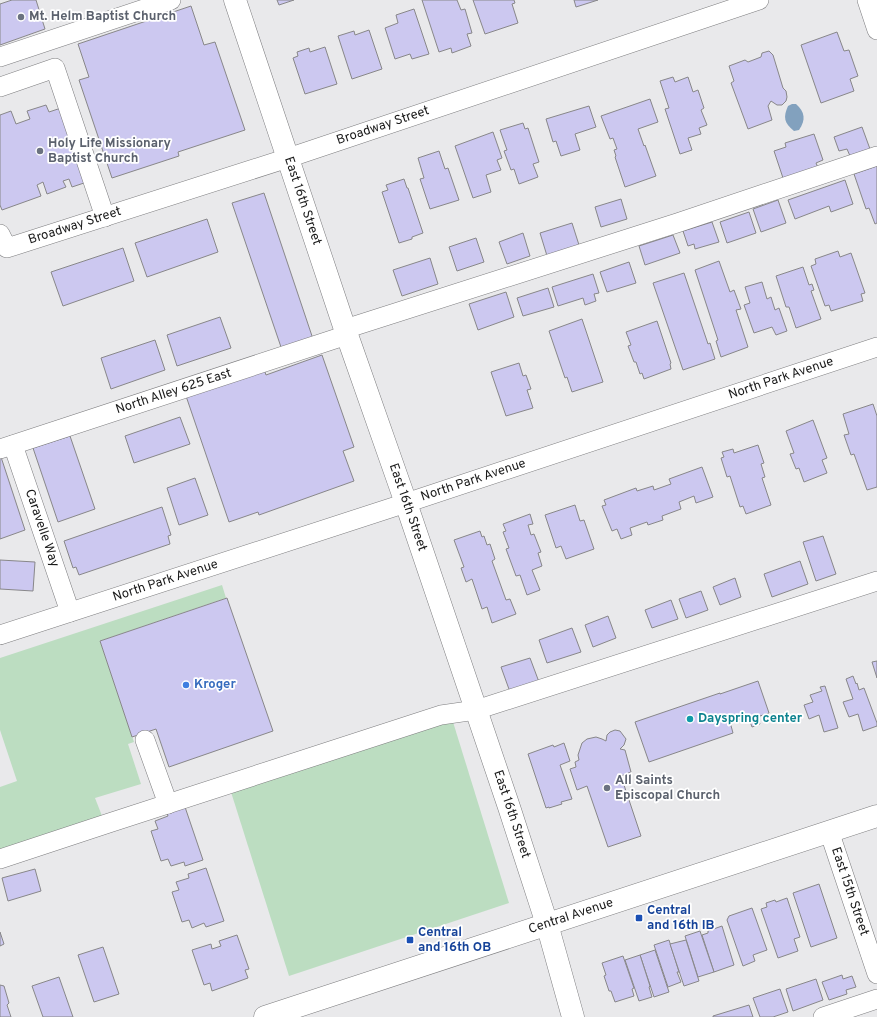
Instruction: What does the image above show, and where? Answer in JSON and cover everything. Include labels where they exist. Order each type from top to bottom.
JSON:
[{"type":"main road","name":"East 16th Street","points":[[235,0],[346,332],[406,503],[509,807],[547,924],[573,1017]]},
{"type":"main road","name":"Central Avenue","points":[[266,1017],[307,1010],[547,924],[877,816]]},
{"type":"street","points":[[0,57],[171,0]]},
{"type":"street","name":"Broadway Street","points":[[3,241],[105,217],[288,158],[759,0]]},
{"type":"street","points":[[867,0],[877,30]]},
{"type":"street","points":[[0,87],[55,68],[105,217]]},
{"type":"street","name":"North Alley 625 East","points":[[7,447],[346,332],[877,156]]},
{"type":"street","name":"North Park Avenue","points":[[0,635],[406,503],[877,347]]},
{"type":"street","name":"Caravelle Way","points":[[7,447],[70,612]]},
{"type":"street","points":[[0,859],[442,715],[476,710],[877,581]]},
{"type":"street","points":[[145,740],[168,804]]},
{"type":"street","name":"East 15th Street","points":[[829,831],[877,974]]},
{"type":"street","points":[[823,1017],[877,999]]},
{"type":"green space","points":[[222,585],[226,598],[100,641],[134,742],[128,744],[141,784],[95,798],[104,821],[0,856],[0,787],[17,781],[0,730],[0,658]]},
{"type":"green space","points":[[453,722],[509,903],[289,976],[231,792],[422,729]]},
{"type":"water","points":[[796,104],[799,107],[804,116],[803,123],[799,130],[794,131],[785,120],[785,113],[788,106]]},
{"type":"building","name":"Mt. Helm Baptist Church","points":[[12,0],[36,0],[45,29],[0,45],[0,4]]},
{"type":"building","points":[[277,0],[294,0],[279,5]]},
{"type":"building","points":[[422,0],[457,0],[461,10],[465,9],[472,33],[467,34],[471,46],[452,53],[451,48],[439,52]]},
{"type":"building","points":[[473,0],[514,0],[515,3],[512,4],[518,23],[485,34]]},
{"type":"building","points":[[574,0],[598,0],[576,7]]},
{"type":"building","points":[[191,6],[204,45],[215,42],[245,130],[178,152],[179,156],[112,178],[79,80],[89,77],[78,44]]},
{"type":"building","points":[[414,9],[429,54],[412,59],[410,54],[395,59],[385,28],[398,23],[396,15]]},
{"type":"building","points":[[369,30],[382,69],[352,79],[338,36],[354,31],[355,35]]},
{"type":"building","points":[[837,32],[844,51],[849,50],[858,76],[850,79],[854,91],[821,103],[801,45]]},
{"type":"building","points":[[325,47],[337,84],[305,94],[293,58],[298,56],[297,52],[309,48],[310,52]]},
{"type":"building","points":[[769,51],[773,55],[783,88],[786,91],[786,101],[782,105],[777,105],[771,101],[768,106],[772,120],[748,129],[731,83],[734,81],[729,66],[745,60],[748,62],[761,57],[762,53]]},
{"type":"building","points":[[673,77],[675,82],[688,77],[693,92],[698,90],[704,108],[701,110],[707,125],[699,128],[701,134],[688,138],[692,150],[680,154],[665,109],[669,108],[660,81]]},
{"type":"building","points":[[650,99],[658,122],[638,129],[656,176],[625,187],[615,157],[614,150],[617,149],[613,138],[610,139],[601,116]]},
{"type":"building","name":"Holy Life Missionary Baptist Church","points":[[46,105],[49,112],[64,107],[90,181],[72,187],[69,179],[63,181],[66,187],[47,194],[43,182],[37,185],[41,196],[2,210],[0,205],[0,115],[11,111],[16,124],[30,119],[27,111]]},
{"type":"building","points":[[589,106],[596,127],[575,134],[580,150],[561,156],[556,141],[553,142],[546,119]]},
{"type":"building","points":[[523,123],[525,129],[528,128],[539,162],[533,164],[538,177],[519,184],[514,169],[511,170],[504,151],[507,150],[500,130]]},
{"type":"building","points":[[862,127],[870,149],[850,156],[847,149],[839,151],[834,137]]},
{"type":"building","points":[[493,132],[502,158],[497,160],[501,170],[486,175],[491,192],[473,198],[455,146]]},
{"type":"building","points":[[814,134],[823,160],[816,163],[819,170],[784,181],[774,151],[786,147],[785,143]]},
{"type":"building","points":[[439,151],[445,169],[448,168],[459,200],[430,209],[420,179],[424,178],[418,158]]},
{"type":"building","points":[[877,166],[877,223],[875,224],[869,208],[866,209],[854,174]]},
{"type":"building","points":[[404,179],[423,233],[412,237],[412,239],[399,243],[382,192],[388,190],[386,185]]},
{"type":"building","points":[[845,180],[853,204],[831,212],[829,206],[795,219],[788,200]]},
{"type":"building","points":[[264,193],[313,339],[282,350],[232,203]]},
{"type":"building","points":[[621,199],[627,219],[601,227],[595,207]]},
{"type":"building","points":[[778,200],[786,223],[761,232],[753,209]]},
{"type":"building","points":[[749,212],[756,233],[727,243],[720,222]]},
{"type":"building","points":[[207,219],[218,252],[147,277],[135,243]]},
{"type":"building","points":[[712,222],[719,242],[695,249],[694,244],[688,246],[683,231]]},
{"type":"building","points":[[572,223],[579,245],[548,259],[540,233]]},
{"type":"building","points":[[523,233],[530,256],[507,264],[499,242]]},
{"type":"building","points":[[673,235],[680,253],[645,265],[639,246]]},
{"type":"building","points":[[476,238],[484,262],[457,271],[449,247]]},
{"type":"building","points":[[123,248],[134,281],[63,306],[51,272]]},
{"type":"building","points":[[838,251],[840,257],[851,253],[865,293],[861,294],[863,301],[831,311],[829,305],[825,306],[811,266],[816,264],[815,259]]},
{"type":"building","points":[[430,258],[438,284],[402,296],[393,270]]},
{"type":"building","points":[[719,261],[730,292],[734,290],[741,309],[736,310],[748,347],[721,357],[716,341],[718,340],[695,270]]},
{"type":"building","points":[[629,262],[636,283],[607,292],[600,272]]},
{"type":"building","points":[[803,267],[809,285],[812,284],[814,290],[811,291],[821,319],[796,328],[789,307],[786,307],[776,276]]},
{"type":"building","points":[[684,273],[708,344],[710,343],[715,359],[683,370],[653,283]]},
{"type":"building","points":[[593,274],[599,293],[594,294],[596,301],[585,305],[583,298],[558,306],[552,287]]},
{"type":"building","points":[[762,282],[767,299],[771,297],[775,310],[779,308],[787,331],[776,335],[772,327],[754,333],[744,305],[750,303],[745,287]]},
{"type":"building","points":[[548,288],[554,307],[523,316],[517,298]]},
{"type":"building","points":[[506,292],[514,317],[478,330],[469,304]]},
{"type":"building","points":[[220,317],[231,348],[177,366],[167,335]]},
{"type":"building","points":[[582,319],[603,382],[572,392],[567,377],[565,378],[549,331]]},
{"type":"building","points":[[657,321],[671,363],[671,369],[644,379],[642,373],[640,374],[636,362],[634,362],[628,346],[631,345],[626,332]]},
{"type":"building","points":[[155,340],[165,370],[111,389],[101,358]]},
{"type":"building","points":[[322,355],[354,447],[343,451],[354,481],[259,515],[258,512],[229,522],[186,396],[264,369],[266,375]]},
{"type":"building","points":[[519,363],[523,376],[526,375],[531,389],[527,390],[533,408],[506,416],[491,372]]},
{"type":"building","points":[[873,404],[877,416],[877,487],[867,490],[854,454],[851,455],[844,435],[849,434],[843,414]]},
{"type":"building","points":[[180,417],[190,444],[134,463],[125,436]]},
{"type":"building","points":[[813,420],[827,458],[822,460],[827,473],[804,482],[799,468],[796,469],[790,454],[794,453],[786,431]]},
{"type":"building","points":[[70,436],[95,509],[58,522],[33,448]]},
{"type":"building","points":[[758,445],[764,463],[761,464],[765,477],[762,478],[771,505],[746,514],[743,506],[740,507],[730,476],[727,477],[721,458],[724,457],[722,452],[733,449],[734,453]]},
{"type":"building","points":[[1,457],[25,530],[0,539],[0,458]]},
{"type":"building","points":[[702,467],[713,497],[696,503],[694,496],[679,502],[681,509],[662,516],[663,520],[648,525],[647,522],[630,528],[632,535],[621,539],[617,529],[612,531],[602,506],[606,505],[604,500],[636,488],[637,491],[653,486],[654,490],[671,484],[669,479]]},
{"type":"building","points":[[195,478],[208,515],[179,525],[167,488]]},
{"type":"building","points":[[575,505],[580,521],[584,520],[594,549],[566,559],[561,546],[556,548],[545,515]]},
{"type":"building","points":[[162,507],[171,535],[168,536],[170,544],[79,575],[76,567],[73,568],[64,541]]},
{"type":"building","points":[[530,514],[533,524],[528,525],[531,535],[534,534],[541,552],[538,553],[542,566],[532,570],[540,590],[527,595],[520,575],[516,576],[506,549],[509,548],[503,532],[506,531],[503,524]]},
{"type":"building","points":[[480,531],[482,537],[484,536],[487,545],[490,544],[495,559],[492,561],[506,600],[510,599],[516,614],[492,623],[487,607],[482,609],[472,579],[466,582],[461,568],[464,567],[454,540]]},
{"type":"building","points":[[823,536],[836,574],[816,581],[803,542]]},
{"type":"building","points":[[0,560],[35,562],[33,591],[0,589]]},
{"type":"building","points":[[800,561],[808,584],[772,597],[764,574]]},
{"type":"building","points":[[735,578],[741,597],[720,605],[713,587]]},
{"type":"building","points":[[701,591],[708,610],[686,618],[679,599]]},
{"type":"building","name":"Kroger","points":[[227,598],[273,731],[169,767],[156,729],[132,737],[100,641]]},
{"type":"building","points":[[671,600],[678,619],[652,628],[645,610]]},
{"type":"building","points":[[608,616],[616,638],[593,647],[585,625]]},
{"type":"building","points":[[572,628],[581,652],[547,663],[539,640]]},
{"type":"building","points":[[530,658],[539,682],[510,692],[501,667]]},
{"type":"building","points":[[877,661],[877,678],[872,662]]},
{"type":"building","points":[[853,676],[859,690],[864,688],[877,723],[877,726],[863,731],[858,714],[849,717],[843,702],[853,699],[846,679]]},
{"type":"building","name":"Dayspring center","points":[[758,681],[769,713],[757,717],[760,724],[752,727],[748,716],[730,722],[733,733],[649,762],[635,722]]},
{"type":"building","points":[[825,686],[838,728],[824,732],[819,715],[809,719],[804,705],[813,702],[810,695],[822,691],[820,687]]},
{"type":"building","name":"All Saints Episcopal Church","points":[[615,730],[620,731],[626,739],[624,745],[620,749],[625,750],[631,772],[621,776],[641,836],[608,847],[587,786],[577,790],[570,769],[576,767],[575,762],[579,760],[578,755],[582,743],[587,739],[596,737],[606,741],[607,735]]},
{"type":"building","points":[[564,743],[570,761],[560,765],[572,799],[561,802],[562,804],[546,808],[528,754],[553,745],[554,747]]},
{"type":"building","points":[[185,807],[203,860],[185,866],[184,862],[171,866],[168,859],[161,861],[151,831],[158,829],[155,821],[168,816],[167,813]]},
{"type":"building","points":[[206,868],[224,921],[206,927],[204,923],[192,928],[189,920],[182,922],[172,892],[179,890],[176,882],[189,878],[188,874]]},
{"type":"building","points":[[35,869],[41,891],[8,901],[2,878]]},
{"type":"building","points":[[819,884],[837,938],[811,947],[793,893]]},
{"type":"building","points":[[787,898],[800,937],[794,939],[798,951],[778,958],[761,909],[767,907],[766,903],[775,900],[776,902]]},
{"type":"building","points":[[752,908],[767,950],[753,955],[755,961],[743,966],[727,920],[729,916]]},
{"type":"building","points":[[722,926],[734,965],[714,972],[702,935]]},
{"type":"building","points":[[700,931],[714,972],[698,977],[685,936]]},
{"type":"building","points":[[0,932],[4,944],[0,946]]},
{"type":"building","points":[[237,935],[249,969],[245,970],[248,978],[212,991],[210,983],[204,985],[192,950],[211,944],[212,949],[221,946],[219,941]]},
{"type":"building","points":[[669,940],[681,982],[668,987],[654,945]]},
{"type":"building","points":[[686,940],[699,981],[684,986],[670,944]]},
{"type":"building","points":[[103,947],[119,994],[94,1002],[78,955]]},
{"type":"building","points":[[655,950],[669,992],[654,997],[640,955]]},
{"type":"building","points":[[640,955],[652,997],[639,1001],[625,960]]},
{"type":"building","points":[[623,956],[634,988],[632,989],[634,996],[615,1002],[611,991],[609,991],[604,976],[606,975],[602,963]]},
{"type":"building","points":[[842,975],[843,979],[852,976],[856,987],[846,990],[847,994],[829,1000],[822,982]]},
{"type":"building","points":[[59,977],[73,1017],[43,1017],[32,986]]},
{"type":"building","points":[[816,979],[823,1000],[793,1011],[786,989]]},
{"type":"building","points":[[0,985],[4,986],[9,1003],[7,1005],[11,1017],[0,1017]]},
{"type":"building","points":[[780,989],[788,1012],[773,1017],[760,1017],[753,998]]},
{"type":"building","points":[[749,1005],[753,1017],[713,1017],[713,1016]]},
{"type":"place","name":"Mt. Helm Baptist Church","points":[[21,17]]},
{"type":"place","name":"Holy Life Missionary Baptist Church","points":[[40,151]]},
{"type":"place","name":"Kroger","points":[[186,685]]},
{"type":"place","name":"Dayspring center","points":[[690,719]]},
{"type":"place","name":"All Saints Episcopal Church","points":[[607,788]]},
{"type":"place","name":"Central and 16th IB","points":[[639,918]]},
{"type":"place","name":"Central and 16th OB","points":[[410,940]]}]
